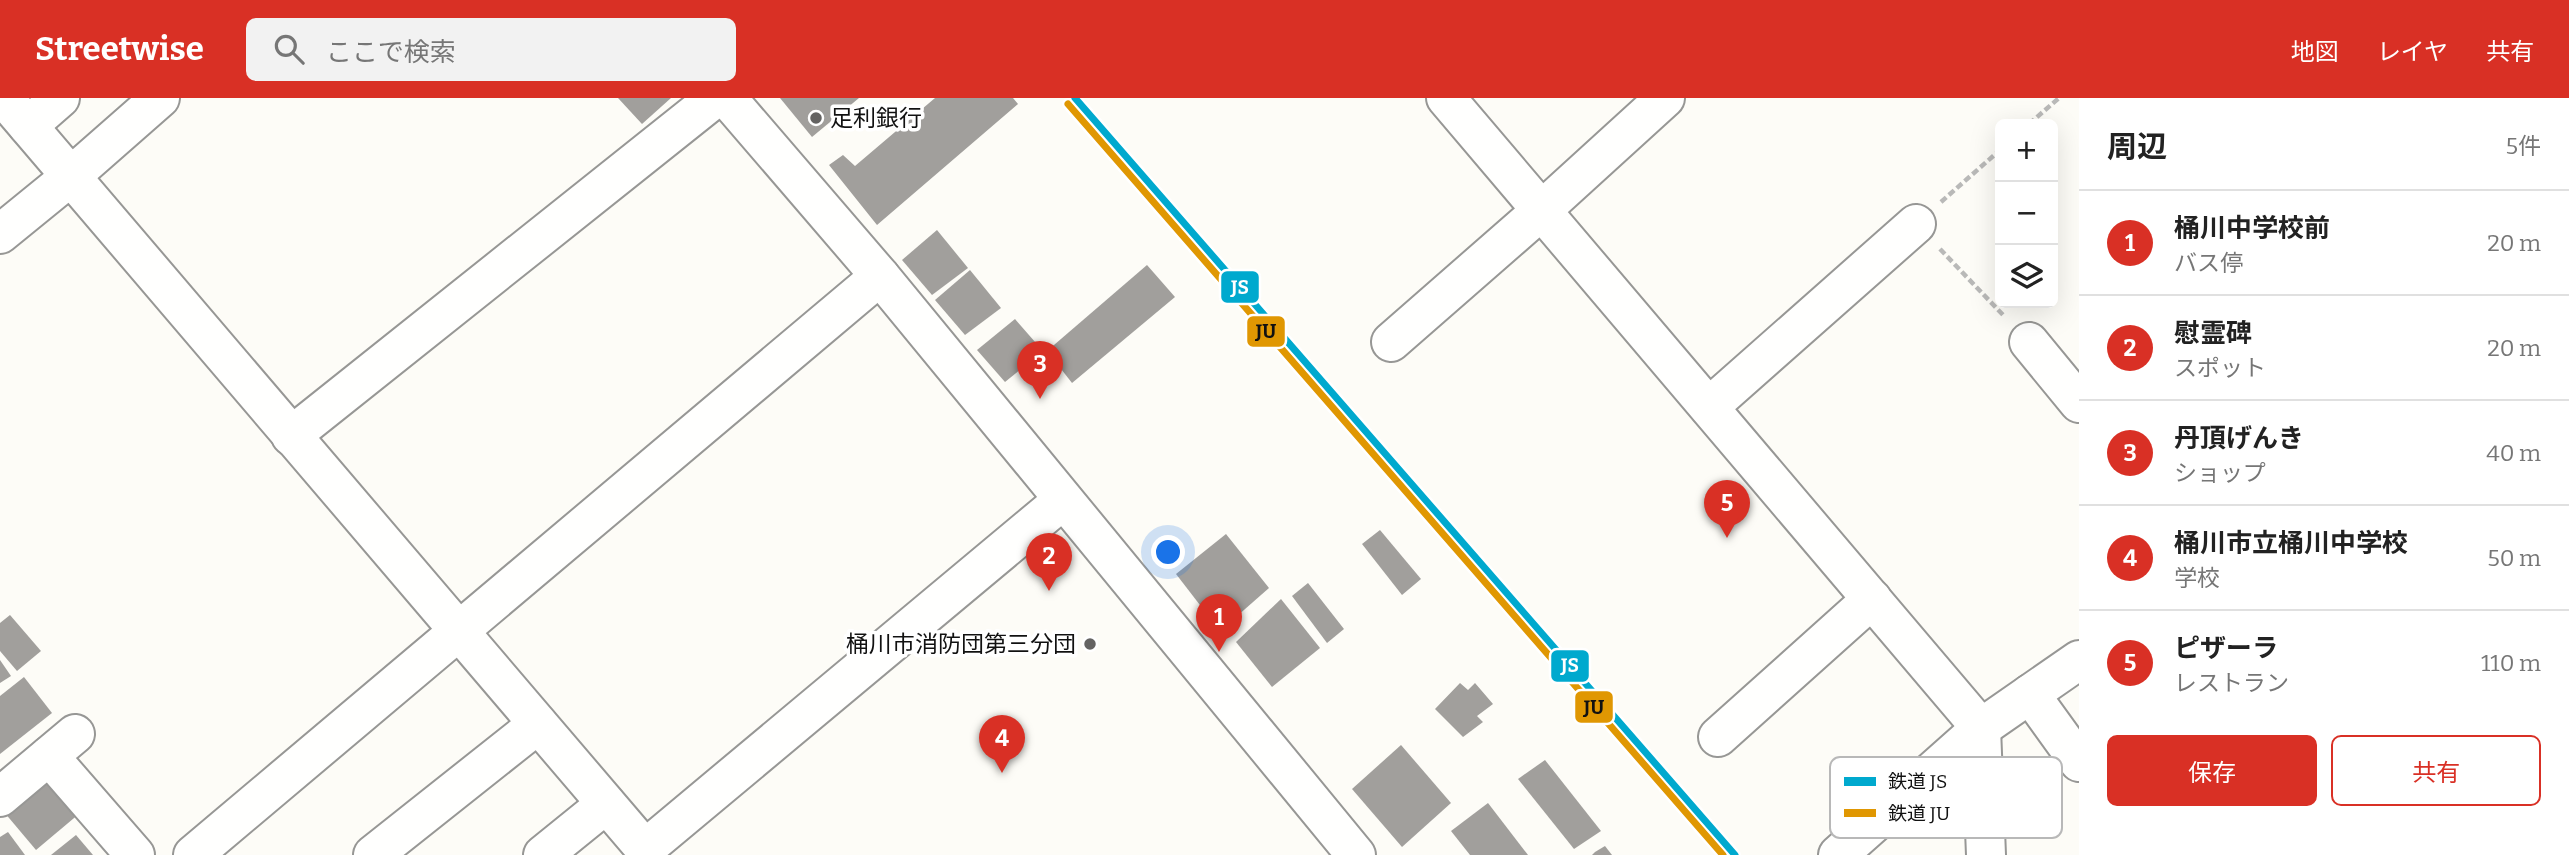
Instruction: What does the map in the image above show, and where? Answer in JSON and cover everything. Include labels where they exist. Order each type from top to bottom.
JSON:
[{"type":"street","points":[[60,98],[16,112],[645,849],[1063,500]]},
{"type":"street","points":[[0,234],[160,98]]},
{"type":"street","points":[[291,436],[715,98]]},
{"type":"street","points":[[727,98],[880,276],[1356,855]]},
{"type":"street","points":[[1447,98],[1981,728],[1982,757]]},
{"type":"street","points":[[1391,342],[1665,98]]},
{"type":"street","points":[[1709,407],[1916,224]]},
{"type":"street","points":[[193,855],[880,276]]},
{"type":"street","points":[[2029,342],[2079,403]]},
{"type":"street","points":[[1718,737],[1872,599]]},
{"type":"street","points":[[1948,757],[1981,728],[2079,660]]},
{"type":"street","points":[[2030,694],[2079,762]]},
{"type":"street","points":[[373,855],[538,724]]},
{"type":"street","points":[[0,797],[62,745],[135,855]]},
{"type":"street","points":[[543,855],[606,804]]},
{"type":"street","points":[[1838,855],[1857,838]]},
{"type":"path","points":[[2035,119],[2059,98]]},
{"type":"path","points":[[1995,154],[1916,224],[2029,342]]},
{"type":"building","points":[[618,98],[671,98],[642,124]]},
{"type":"building","name":"足利銀行","points":[[780,98],[859,98],[812,137]]},
{"type":"building","points":[[935,98],[1013,98],[1018,104],[877,225],[829,165],[843,155],[855,166]]},
{"type":"building","points":[[937,230],[968,268],[932,295],[902,260]]},
{"type":"building","points":[[1147,265],[1175,297],[1072,383],[1047,351]]},
{"type":"building","points":[[970,270],[1001,308],[965,335],[935,300]]},
{"type":"building","points":[[1015,319],[1043,351],[1005,382],[977,350]]},
{"type":"building","points":[[1380,530],[1421,579],[1402,595],[1362,544]]},
{"type":"building","points":[[1226,534],[1269,588],[1220,631],[1176,574]]},
{"type":"building","points":[[1308,583],[1344,629],[1327,643],[1292,596]]},
{"type":"building","points":[[1281,599],[1320,648],[1272,687],[1236,642]]},
{"type":"building","points":[[10,615],[41,651],[17,671],[0,651],[0,623]]},
{"type":"building","points":[[0,660],[11,676],[0,683]]},
{"type":"building","points":[[24,677],[52,713],[0,754],[0,696]]},
{"type":"building","points":[[1460,683],[1468,690],[1475,683],[1493,704],[1477,716],[1483,722],[1463,737],[1435,709]]},
{"type":"building","points":[[1401,745],[1451,803],[1402,847],[1352,789]]},
{"type":"building","points":[[1545,760],[1601,831],[1574,849],[1518,779]]},
{"type":"building","points":[[48,776],[80,813],[36,850],[4,812]]},
{"type":"building","points":[[1488,803],[1528,855],[1470,855],[1451,831]]},
{"type":"building","points":[[8,832],[25,855],[0,855],[0,837]]},
{"type":"building","points":[[76,835],[93,855],[51,855]]},
{"type":"building","points":[[1605,846],[1612,855],[1592,855],[1595,852]]},
{"type":"rail line","name":"JS","points":[[1075,98],[1735,855]]},
{"type":"rail line","name":"JU","points":[[1068,104],[1723,855]]},
{"type":"place","name":"足利銀行","points":[[816,118]]},
{"type":"place","name":"丹頂げんき","points":[[1040,399]]},
{"type":"place","name":"ピザーラ","points":[[1727,538]]},
{"type":"place","name":"慰霊碑","points":[[1049,591]]},
{"type":"place","name":"桶川市消防団第三分団","points":[[1090,644]]},
{"type":"place","name":"桶川中学校前","points":[[1219,652]]},
{"type":"place","name":"桶川市立桶川中学校","points":[[1002,773]]}]
